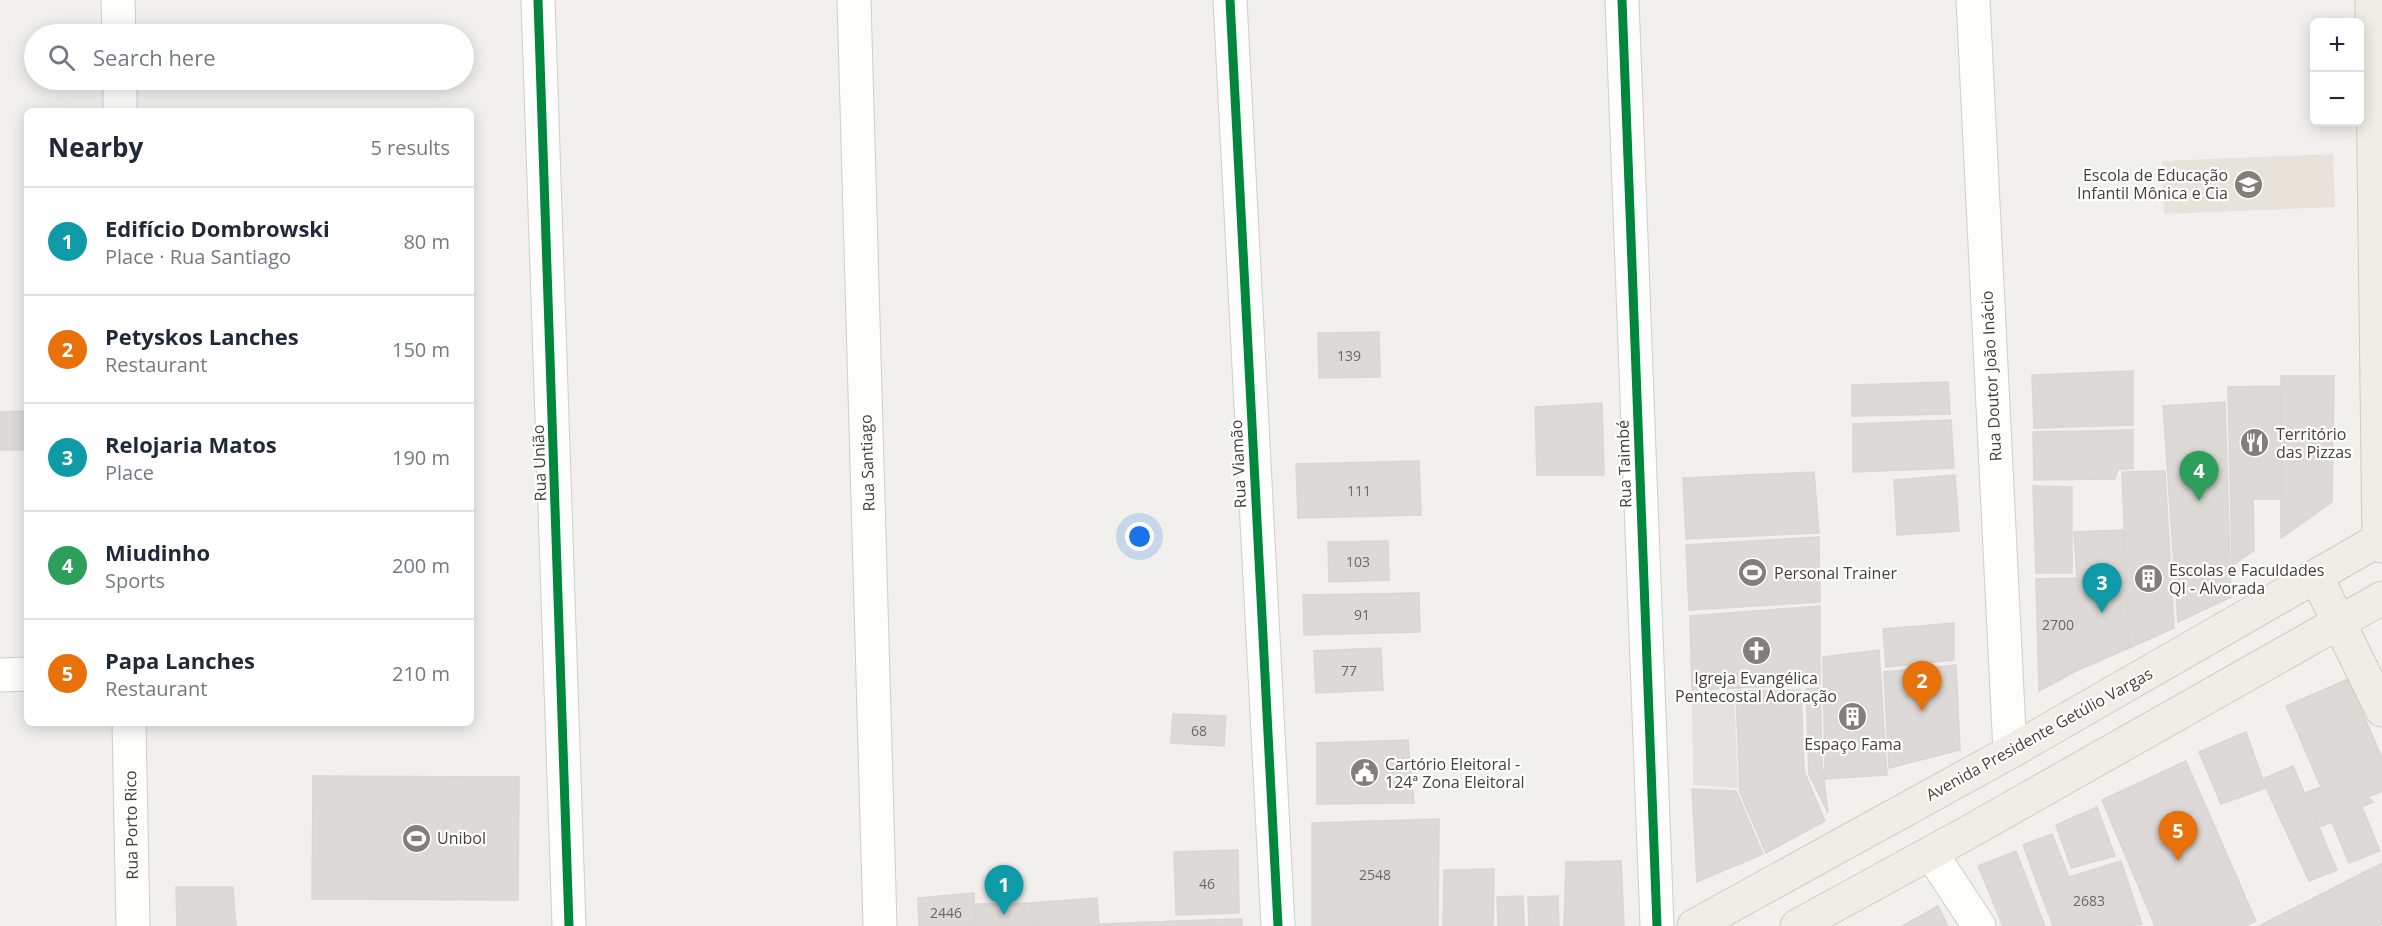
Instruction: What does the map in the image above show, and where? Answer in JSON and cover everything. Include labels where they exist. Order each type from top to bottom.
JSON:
[{"type":"main road","points":[[2372,0],[2381,541]]},
{"type":"main road","name":"Avenida Presidente Getúlio Vargas","points":[[1694,926],[2010,752],[2381,541]]},
{"type":"main road","points":[[2316,576],[2382,710]]},
{"type":"main road","points":[[1797,926],[1931,853],[2382,598]]},
{"type":"street","points":[[118,0],[119,24]]},
{"type":"street","name":"Rua União","points":[[538,0],[569,926]]},
{"type":"street","name":"Rua Santiago","points":[[854,0],[880,926]]},
{"type":"street","name":"Rua Viamão","points":[[1230,0],[1278,926]]},
{"type":"street","name":"Rua Taimbé","points":[[1622,0],[1657,926]]},
{"type":"street","name":"Rua Doutor João Inácio","points":[[1973,0],[2010,752]]},
{"type":"street","points":[[120,90],[120,108]]},
{"type":"street","points":[[0,675],[24,674]]},
{"type":"street","name":"Rua Porto Rico","points":[[129,726],[133,926]]},
{"type":"street","points":[[1931,853],[1979,926]]},
{"type":"shaded area","name":"Escola de Educação Infantil Mônica e Cia","points":[[2333,154],[2335,207],[2164,214],[2162,161]]},
{"type":"shaded area","points":[[1734,691],[1738,788],[1693,785],[1692,693]]},
{"type":"building","points":[[1379,332],[1380,377],[1319,378],[1318,333]]},
{"type":"building","points":[[2133,371],[2133,425],[2034,428],[2032,375]]},
{"type":"building","points":[[2281,376],[2334,376],[2332,502],[2281,538]]},
{"type":"building","points":[[1948,382],[1950,414],[1852,416],[1852,385]]},
{"type":"building","name":"Território das Pizzas","points":[[2280,386],[2282,499],[2253,499],[2254,550],[2232,566],[2228,387]]},
{"type":"building","points":[[2225,402],[2231,597],[2178,622],[2163,406]]},
{"type":"building","points":[[1602,403],[1604,475],[1537,475],[1535,407]]},
{"type":"building","points":[[24,411],[24,450],[0,450],[0,412]]},
{"type":"building","points":[[1951,420],[1954,468],[1853,472],[1853,424]]},
{"type":"building","points":[[2133,430],[2133,469],[2118,469],[2115,479],[2034,480],[2033,432]]},
{"type":"building","points":[[1419,461],[1421,515],[1298,518],[1296,464]]},
{"type":"building","name":"Escolas e Faculdades QI - Alvorada","points":[[2165,471],[2174,628],[2129,648],[2122,472]]},
{"type":"building","points":[[1814,472],[1819,533],[1686,539],[1683,478]]},
{"type":"building","points":[[1955,475],[1959,531],[1897,535],[1894,480]]},
{"type":"building","points":[[2033,486],[2072,487],[2072,573],[2036,573]]},
{"type":"building","points":[[2124,530],[2129,648],[2078,670],[2074,532]]},
{"type":"building","name":"Personal Trainer","points":[[1819,537],[1820,602],[1689,610],[1686,545]]},
{"type":"building","points":[[1388,541],[1389,580],[1329,582],[1328,542]]},
{"type":"building","points":[[2077,578],[2078,670],[2039,691],[2036,579]]},
{"type":"building","points":[[1419,593],[1420,632],[1304,635],[1303,595]]},
{"type":"building","name":"Igreja Evangélica Pentecostal Adoração","points":[[1820,606],[1820,684],[1692,690],[1690,616]]},
{"type":"building","points":[[1954,623],[1954,660],[1886,667],[1883,629]]},
{"type":"building","points":[[1381,648],[1383,690],[1316,693],[1314,651]]},
{"type":"building","name":"Espaço Fama","points":[[1879,650],[1887,775],[1825,779],[1823,657]]},
{"type":"building","points":[[1956,665],[1960,750],[1889,768],[1884,672]]},
{"type":"building","points":[[2348,679],[2382,758],[2382,791],[2368,797],[2373,802],[2362,807],[2380,851],[2349,863],[2332,822],[2319,827],[2305,793],[2321,787],[2286,706]]},
{"type":"building","points":[[1820,688],[1822,763],[1828,813],[1809,774],[1806,689]]},
{"type":"building","points":[[1801,690],[1804,771],[1825,821],[1766,853],[1740,793],[1736,691]]},
{"type":"building","points":[[1173,714],[1226,716],[1224,746],[1171,743]]},
{"type":"building","points":[[2246,732],[2266,788],[2221,804],[2199,752]]},
{"type":"building","name":"Cartório Eleitoral - 124ª Zona Eleitoral","points":[[1408,740],[1414,803],[1317,804],[1317,743]]},
{"type":"building","points":[[2186,761],[2256,921],[2245,926],[2155,926],[2102,800]]},
{"type":"building","points":[[2293,766],[2337,870],[2309,881],[2266,788],[2265,778]]},
{"type":"building","name":"Unibol","points":[[313,776],[519,777],[518,900],[312,899]]},
{"type":"building","points":[[1692,789],[1736,791],[1763,854],[1697,882]]},
{"type":"building","points":[[2097,807],[2115,856],[2071,868],[2056,825]]},
{"type":"building","points":[[1439,819],[1438,926],[1312,926],[1312,823]]},
{"type":"building","points":[[2052,834],[2069,877],[2121,861],[2142,924],[2053,926],[2023,845]]},
{"type":"building","points":[[1238,850],[1239,913],[1176,915],[1174,852]]},
{"type":"building","points":[[2016,851],[2045,926],[2003,926],[1978,866]]},
{"type":"building","points":[[1621,861],[1624,926],[1564,926],[1566,862]]},
{"type":"building","points":[[2382,863],[2382,924],[2378,926],[2259,926]]},
{"type":"building","points":[[1494,869],[1493,926],[1443,926],[1444,870]]},
{"type":"building","points":[[176,887],[233,887],[236,926],[177,926]]},
{"type":"building","points":[[974,893],[975,926],[919,926],[918,898]]},
{"type":"building","points":[[1523,896],[1524,926],[1498,926],[1497,897]]},
{"type":"building","points":[[1558,896],[1559,926],[1529,926],[1528,897]]},
{"type":"building","points":[[1097,898],[1099,926],[1033,926],[1031,903]]},
{"type":"building","points":[[1031,903],[1032,926],[976,926],[976,904]]},
{"type":"building","points":[[1938,906],[1948,926],[1902,926]]},
{"type":"building","points":[[1242,919],[1242,926],[1203,926],[1203,920]]},
{"type":"building","points":[[1203,920],[1203,926],[1100,926],[1100,924]]},
{"type":"cycle path","points":[[538,0],[569,926]]},
{"type":"cycle path","points":[[1230,0],[1278,926]]},
{"type":"cycle path","points":[[1622,0],[1657,926]]},
{"type":"place","name":"Escola de Educação Infantil Mônica e Cia","points":[[2249,184]]},
{"type":"place","name":"Território das Pizzas","points":[[2255,443]]},
{"type":"place","name":"Miudinho","points":[[2199,501]]},
{"type":"place","name":"Personal Trainer","points":[[1753,573]]},
{"type":"place","name":"Escolas e Faculdades QI - Alvorada","points":[[2148,579]]},
{"type":"place","name":"Relojaria Matos","points":[[2102,613]]},
{"type":"place","name":"Igreja Evangélica Pentecostal Adoração","points":[[1756,650]]},
{"type":"place","name":"Petyskos Lanches","points":[[1922,711]]},
{"type":"place","name":"Espaço Fama","points":[[1853,716]]},
{"type":"place","name":"Cartório Eleitoral - 124ª Zona Eleitoral","points":[[1364,773]]},
{"type":"place","name":"Unibol","points":[[416,838]]},
{"type":"place","name":"Papa Lanches","points":[[2178,861]]},
{"type":"place","name":"Edifício Dombrowski","points":[[1004,915]]}]
